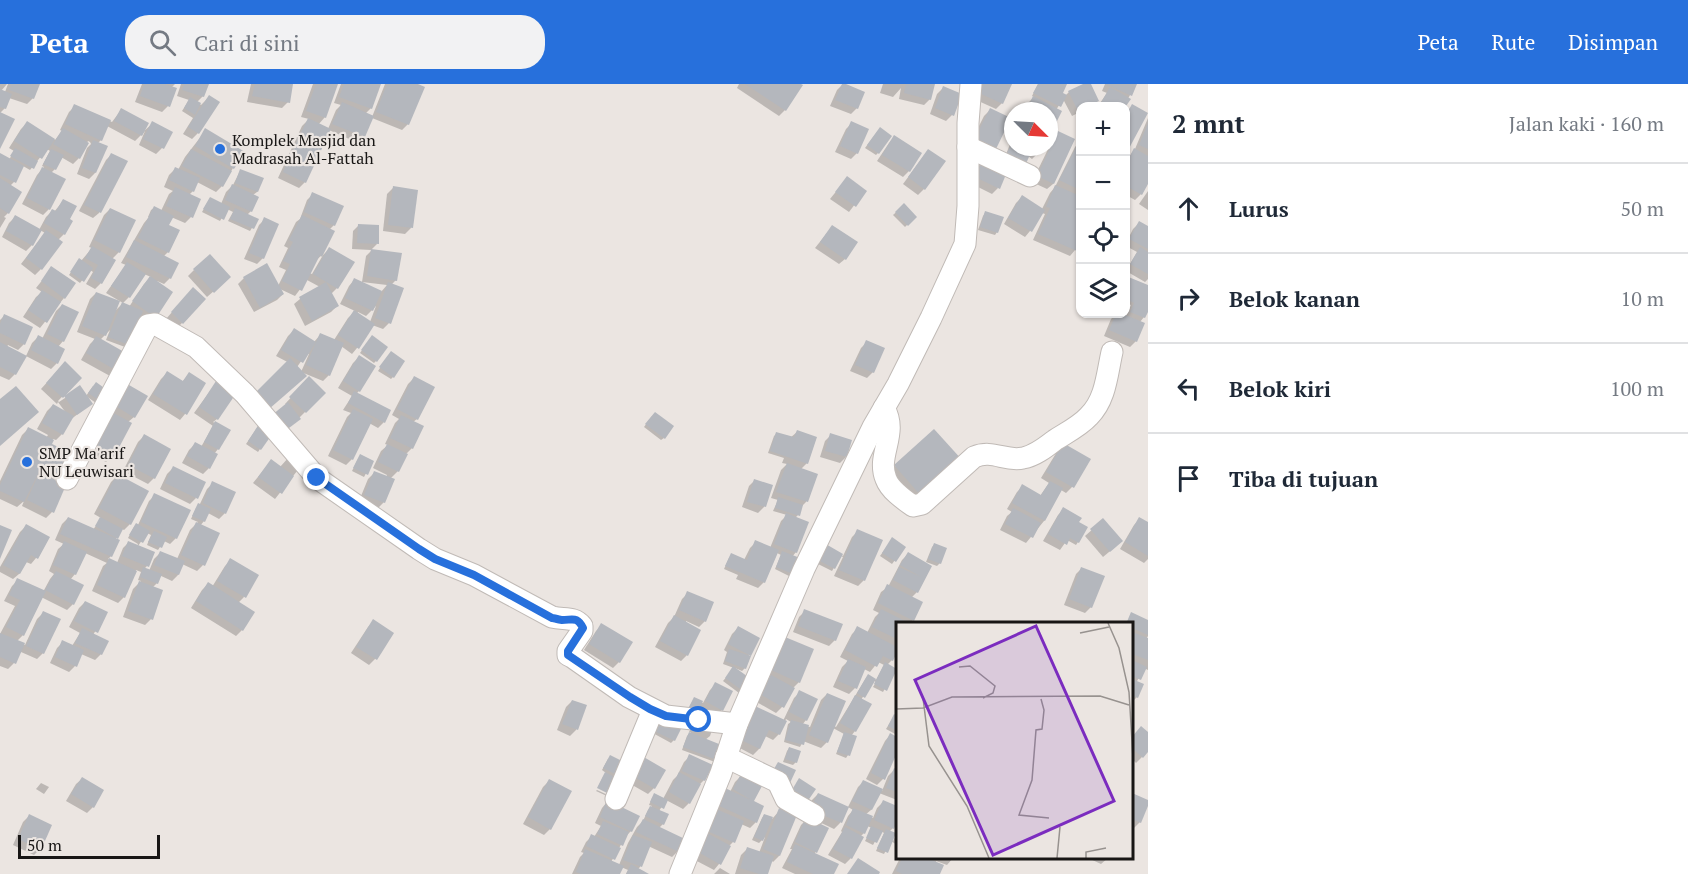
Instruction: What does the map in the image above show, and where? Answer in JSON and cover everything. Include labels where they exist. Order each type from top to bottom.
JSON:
[{"type":"street","points":[[680,874],[737,724],[804,569],[866,441],[931,318],[965,244],[971,84]]},
{"type":"street","points":[[968,147],[1030,176]]},
{"type":"street","points":[[67,479],[147,325],[156,324],[196,347],[245,394],[317,478],[395,533],[435,559],[474,575],[552,618],[561,620],[572,618],[580,622],[582,631],[568,651],[568,655],[630,697],[666,716],[737,724]]},
{"type":"street","points":[[884,408],[890,418],[889,438],[883,463],[886,479],[899,496],[912,507],[922,504],[974,457],[993,453],[1008,459],[1024,458],[1038,453],[1089,417],[1104,391],[1112,352]]},
{"type":"street","points":[[616,799],[653,710]]},
{"type":"street","points":[[726,757],[778,782],[786,799],[814,815]]},
{"type":"building","points":[[11,84],[40,84],[34,99],[9,90]]},
{"type":"building","points":[[144,84],[165,84],[177,88],[170,107],[140,96]]},
{"type":"building","points":[[184,84],[209,84],[204,97],[182,90]]},
{"type":"building","points":[[255,84],[293,84],[290,103],[252,96]]},
{"type":"building","points":[[316,84],[338,84],[326,118],[306,111]]},
{"type":"building","points":[[344,84],[381,84],[372,109],[339,97]]},
{"type":"building","points":[[387,84],[418,84],[425,87],[409,125],[376,112]]},
{"type":"building","points":[[745,84],[801,84],[803,85],[786,111]]},
{"type":"building","points":[[842,84],[865,92],[858,109],[835,100]]},
{"type":"building","points":[[906,84],[935,84],[931,100],[904,93]]},
{"type":"building","points":[[983,84],[1012,84],[1003,104],[979,93]]},
{"type":"building","points":[[1038,84],[1067,84],[1063,93],[1067,95],[1061,107],[1058,106],[1058,102],[1051,102],[1033,93]]},
{"type":"building","points":[[1083,84],[1091,84],[1099,101],[1076,102],[1076,107],[1068,91]]},
{"type":"building","points":[[1105,84],[1137,84],[1132,96]]},
{"type":"building","points":[[943,86],[962,94],[954,116],[935,108]]},
{"type":"building","points":[[1110,87],[1131,99],[1129,102],[1101,102]]},
{"type":"building","points":[[0,89],[12,94],[6,109],[0,107]]},
{"type":"building","points":[[209,95],[220,102],[199,134],[188,127]]},
{"type":"building","points":[[1033,96],[1045,102],[1030,102]]},
{"type":"building","points":[[190,97],[201,103],[195,115],[184,108]]},
{"type":"building","points":[[342,102],[374,116],[365,137],[332,124]]},
{"type":"building","points":[[74,104],[111,120],[102,141],[65,124]]},
{"type":"building","points":[[1132,104],[1148,113],[1130,147],[1130,108]]},
{"type":"building","points":[[121,108],[149,123],[142,136],[114,121]]},
{"type":"building","points":[[990,108],[1004,115],[1004,132],[996,149],[975,138]]},
{"type":"building","points":[[0,112],[15,119],[0,149]]},
{"type":"building","points":[[308,118],[331,129],[306,183],[283,172]]},
{"type":"building","points":[[27,121],[55,139],[42,159],[14,141]]},
{"type":"building","points":[[152,121],[173,132],[164,149],[143,139]]},
{"type":"building","points":[[851,121],[869,129],[858,154],[840,146]]},
{"type":"building","points":[[1148,123],[1148,149],[1139,145]]},
{"type":"building","points":[[880,127],[892,136],[879,154],[867,145]]},
{"type":"building","points":[[63,128],[89,143],[80,159],[53,144]]},
{"type":"building","name":"Komplek Masjid dan Madrasah Al-Fattah","points":[[205,128],[245,152],[234,169],[195,146]]},
{"type":"building","points":[[1058,131],[1075,139],[1054,184],[1037,176],[1046,156],[1058,156]]},
{"type":"building","points":[[894,135],[922,153],[910,172],[882,155]]},
{"type":"building","points":[[93,140],[108,146],[96,173],[82,168]]},
{"type":"building","points":[[15,148],[38,161],[34,169],[10,156]]},
{"type":"building","points":[[1076,148],[1076,188],[1059,180]]},
{"type":"building","points":[[1134,148],[1148,156],[1148,184],[1142,195],[1130,188],[1130,156]]},
{"type":"building","points":[[51,149],[64,155],[56,170],[43,164]]},
{"type":"building","points":[[191,149],[232,171],[223,187],[182,166]]},
{"type":"building","points":[[928,149],[946,161],[925,190],[908,177]]},
{"type":"building","points":[[0,153],[24,166],[16,183],[0,175]]},
{"type":"building","points":[[111,153],[128,161],[101,213],[84,205]]},
{"type":"building","points":[[1006,156],[1029,156],[1025,166]]},
{"type":"building","points":[[982,161],[1007,172],[1000,189],[975,177]]},
{"type":"building","points":[[42,167],[66,179],[50,210],[27,198]]},
{"type":"building","points":[[175,167],[200,178],[194,192],[169,180]]},
{"type":"building","points":[[240,169],[264,178],[258,192],[235,183]]},
{"type":"building","points":[[847,176],[867,191],[856,207],[835,192]]},
{"type":"building","points":[[0,178],[22,192],[9,214],[0,208]]},
{"type":"building","points":[[232,184],[259,197],[252,212],[225,200]]},
{"type":"building","points":[[1055,185],[1076,194],[1076,251],[1038,234],[1050,208],[1046,207]]},
{"type":"building","points":[[393,186],[418,190],[413,228],[388,225]]},
{"type":"building","points":[[175,187],[201,199],[193,218],[166,206]]},
{"type":"building","points":[[312,192],[344,206],[335,226],[304,212]]},
{"type":"building","points":[[1022,195],[1045,210],[1032,232],[1008,218]]},
{"type":"building","points":[[210,197],[230,207],[224,220],[203,209]]},
{"type":"building","points":[[63,199],[77,206],[70,219],[73,221],[65,235],[44,223],[52,209],[56,211]]},
{"type":"building","points":[[904,203],[917,217],[908,226],[895,212]]},
{"type":"building","points":[[154,206],[174,216],[169,225],[180,230],[169,253],[138,238]]},
{"type":"building","points":[[110,208],[136,220],[120,253],[94,240]]},
{"type":"building","points":[[235,208],[259,219],[254,229],[230,219]]},
{"type":"building","points":[[985,211],[1004,217],[998,233],[980,227]]},
{"type":"building","points":[[15,215],[42,230],[33,246],[6,231]]},
{"type":"building","points":[[302,215],[335,231],[302,291],[282,281],[290,264],[283,261],[293,242],[289,240]]},
{"type":"building","points":[[264,217],[279,224],[264,259],[249,253]]},
{"type":"building","points":[[1139,221],[1148,226],[1148,249],[1130,240]]},
{"type":"building","points":[[358,224],[379,225],[379,244],[357,243]]},
{"type":"building","points":[[832,225],[858,242],[846,260],[820,242]]},
{"type":"building","points":[[46,230],[63,242],[42,270],[26,258]]},
{"type":"building","points":[[134,240],[179,263],[171,279],[126,257]]},
{"type":"building","points":[[92,246],[116,260],[102,284],[91,278],[98,265],[85,258]]},
{"type":"building","points":[[329,247],[355,262],[338,289],[313,274]]},
{"type":"building","points":[[1140,247],[1148,252],[1148,274],[1130,264]]},
{"type":"building","points":[[371,249],[402,253],[397,281],[367,276]]},
{"type":"building","points":[[210,254],[231,277],[214,293],[193,269]]},
{"type":"building","points":[[79,258],[93,268],[84,282],[70,272]]},
{"type":"building","points":[[127,262],[146,274],[130,298],[111,286]]},
{"type":"building","points":[[267,263],[284,294],[260,308],[243,277]]},
{"type":"building","points":[[51,266],[76,283],[65,299],[41,281]]},
{"type":"building","points":[[150,276],[173,292],[156,318],[132,301]]},
{"type":"building","points":[[354,278],[382,291],[373,311],[345,298]]},
{"type":"building","points":[[1130,278],[1148,285],[1148,312],[1145,318],[1130,312],[1134,303],[1130,301]]},
{"type":"building","points":[[326,282],[339,306],[312,321],[299,297]]},
{"type":"building","points":[[388,282],[404,288],[391,324],[375,318]]},
{"type":"building","points":[[193,287],[206,299],[183,324],[171,312]]},
{"type":"building","points":[[42,290],[61,302],[47,323],[28,310]]},
{"type":"building","points":[[96,292],[120,301],[106,336],[82,326]]},
{"type":"building","points":[[122,302],[143,311],[129,345],[108,337]]},
{"type":"building","points":[[62,304],[79,312],[64,342],[47,334]]},
{"type":"building","points":[[354,310],[375,324],[359,349],[338,335]]},
{"type":"building","points":[[4,314],[33,327],[25,345],[0,333],[0,324]]},
{"type":"building","points":[[1130,317],[1145,323],[1137,342],[1109,330],[1114,318]]},
{"type":"building","points":[[294,328],[316,342],[303,363],[281,350]]},
{"type":"building","points":[[320,333],[344,343],[330,376],[306,365]]},
{"type":"building","points":[[38,335],[65,349],[58,364],[31,350]]},
{"type":"building","points":[[372,335],[388,347],[377,362],[361,350]]},
{"type":"building","points":[[96,336],[126,353],[117,371],[86,353]]},
{"type":"building","points":[[866,340],[885,348],[874,373],[855,365]]},
{"type":"building","points":[[0,342],[27,356],[16,375],[0,367]]},
{"type":"building","points":[[391,351],[405,361],[394,378],[379,367]]},
{"type":"building","points":[[359,355],[376,366],[360,392],[343,381]]},
{"type":"building","points":[[290,358],[307,376],[269,409],[255,393]]},
{"type":"building","points":[[65,361],[82,378],[63,398],[46,383]]},
{"type":"building","points":[[167,371],[183,381],[189,372],[206,383],[187,415],[153,394]]},
{"type":"building","points":[[309,376],[326,393],[306,413],[289,397]]},
{"type":"building","points":[[414,376],[435,387],[418,420],[397,409]]},
{"type":"building","points":[[216,381],[235,395],[218,420],[199,407]]},
{"type":"building","points":[[96,382],[107,390],[100,401],[88,393]]},
{"type":"building","points":[[80,385],[93,404],[77,415],[64,396]]},
{"type":"building","points":[[129,385],[148,396],[135,418],[117,407]]},
{"type":"building","points":[[16,386],[39,412],[0,446],[0,399]]},
{"type":"building","points":[[354,391],[391,410],[385,423],[348,403]]},
{"type":"building","points":[[288,402],[301,419],[285,431],[272,415]]},
{"type":"building","points":[[53,404],[74,416],[63,435],[42,423]]},
{"type":"building","points":[[353,409],[373,419],[353,460],[333,450]]},
{"type":"building","points":[[108,410],[132,423],[114,457],[89,444]]},
{"type":"building","points":[[655,412],[674,426],[665,439],[645,424]]},
{"type":"building","points":[[401,415],[424,426],[413,449],[390,438]]},
{"type":"building","points":[[215,421],[231,430],[219,450],[204,442]]},
{"type":"building","points":[[259,424],[273,433],[261,450],[248,441]]},
{"type":"building","name":"SMP Ma'arif NU Leuwisari","points":[[28,427],[54,440],[52,444],[71,453],[61,475],[42,466],[24,502],[0,491],[0,485]]},
{"type":"building","points":[[934,429],[963,461],[922,497],[894,465]]},
{"type":"building","points":[[797,430],[817,437],[808,464],[770,451],[776,432],[794,437]]},
{"type":"building","points":[[830,433],[852,440],[847,457],[825,451]]},
{"type":"building","points":[[144,434],[171,449],[155,479],[128,465]]},
{"type":"building","points":[[195,442],[218,454],[210,469],[187,456]]},
{"type":"building","points":[[1063,443],[1091,459],[1074,488],[1046,472]]},
{"type":"building","points":[[387,444],[408,454],[399,472],[378,462]]},
{"type":"building","points":[[360,454],[374,461],[368,475],[353,468]]},
{"type":"building","points":[[271,459],[294,476],[282,494],[258,477]]},
{"type":"building","points":[[787,463],[818,474],[808,502],[776,492]]},
{"type":"building","points":[[173,466],[206,482],[198,499],[165,483]]},
{"type":"building","points":[[374,471],[395,479],[385,503],[364,495]]},
{"type":"building","points":[[39,473],[66,485],[54,513],[27,500]]},
{"type":"building","points":[[117,474],[149,491],[131,525],[99,508]]},
{"type":"building","points":[[754,479],[773,485],[766,507],[747,502]]},
{"type":"building","points":[[212,481],[236,492],[226,514],[203,503]]},
{"type":"building","points":[[1050,481],[1063,488],[1045,521],[1012,503],[1022,484],[1041,495]]},
{"type":"building","points":[[154,493],[191,510],[177,539],[141,522]]},
{"type":"building","points":[[778,497],[803,505],[800,516],[775,508]]},
{"type":"building","points":[[198,503],[211,509],[205,522],[192,516]]},
{"type":"building","points":[[1063,507],[1082,518],[1079,522],[1088,527],[1079,543],[1070,538],[1067,545],[1048,534]]},
{"type":"building","points":[[1013,508],[1041,523],[1033,538],[1005,524]]},
{"type":"building","points":[[786,513],[809,522],[797,553],[774,544]]},
{"type":"building","points":[[68,517],[120,540],[112,557],[60,534]]},
{"type":"building","points":[[100,517],[123,529],[118,539],[95,526]]},
{"type":"building","points":[[1139,517],[1148,522],[1148,556],[1125,542]]},
{"type":"building","points":[[1103,518],[1123,541],[1110,552],[1090,529]]},
{"type":"building","points":[[196,522],[220,533],[205,566],[181,555]]},
{"type":"building","points":[[136,523],[150,531],[143,543],[129,535]]},
{"type":"building","points":[[26,524],[50,537],[38,559],[31,555],[20,574],[3,565]]},
{"type":"building","points":[[0,525],[12,530],[0,559]]},
{"type":"building","points":[[857,529],[883,540],[865,581],[839,570]]},
{"type":"building","points":[[154,531],[167,537],[162,548],[148,542]]},
{"type":"building","points":[[892,537],[906,547],[896,562],[882,553]]},
{"type":"building","points":[[755,540],[779,550],[765,583],[725,566],[731,553],[747,560]]},
{"type":"building","points":[[64,541],[87,552],[76,575],[53,565]]},
{"type":"building","points":[[128,541],[155,552],[149,567],[122,556]]},
{"type":"building","points":[[824,543],[843,554],[835,569],[816,559]]},
{"type":"building","points":[[934,543],[947,548],[941,564],[928,559]]},
{"type":"building","points":[[160,551],[185,561],[179,575],[154,565]]},
{"type":"building","points":[[782,551],[800,558],[793,574],[776,567]]},
{"type":"building","points":[[908,552],[932,566],[918,593],[893,580],[899,567],[921,577],[900,565]]},
{"type":"building","points":[[109,558],[137,571],[125,598],[97,585]]},
{"type":"building","points":[[230,558],[259,575],[246,598],[217,581]]},
{"type":"building","points":[[143,567],[162,574],[158,584],[140,577]]},
{"type":"building","points":[[1081,567],[1105,576],[1092,608],[1069,599]]},
{"type":"building","points":[[56,571],[84,585],[74,605],[45,590]]},
{"type":"building","points":[[17,578],[46,591],[24,636],[6,627],[20,600],[9,595]]},
{"type":"building","points":[[139,581],[163,590],[153,620],[128,611]]},
{"type":"building","points":[[208,582],[255,612],[243,631],[196,601]]},
{"type":"building","points":[[887,584],[923,602],[914,621],[878,603]]},
{"type":"building","points":[[687,591],[714,602],[706,622],[679,610]]},
{"type":"building","points":[[85,601],[108,612],[98,633],[74,621]]},
{"type":"building","points":[[804,609],[843,624],[836,641],[798,626]]},
{"type":"building","points":[[881,609],[907,622],[896,622],[896,639],[872,627]]},
{"type":"building","points":[[43,611],[61,619],[44,654],[26,646]]},
{"type":"building","points":[[1131,612],[1148,620],[1148,635],[1133,628],[1133,622],[1127,622]]},
{"type":"building","points":[[674,615],[701,630],[688,656],[660,641]]},
{"type":"building","points":[[373,619],[394,633],[377,660],[356,647]]},
{"type":"building","points":[[601,623],[633,642],[620,663],[589,644]]},
{"type":"building","points":[[738,626],[760,638],[751,656],[728,644]]},
{"type":"building","points":[[857,626],[896,646],[896,654],[893,661],[883,656],[877,667],[845,650]]},
{"type":"building","points":[[82,628],[109,641],[102,655],[75,643]]},
{"type":"building","points":[[1133,632],[1148,638],[1148,660],[1133,654]]},
{"type":"building","points":[[0,633],[25,643],[16,664],[0,657]]},
{"type":"building","points":[[785,637],[814,649],[800,683],[771,670]]},
{"type":"building","points":[[62,640],[84,650],[77,667],[55,657]]},
{"type":"building","points":[[729,649],[751,656],[746,669],[725,661]]},
{"type":"building","points":[[848,659],[866,667],[857,689],[838,681]]},
{"type":"building","points":[[1133,660],[1147,667],[1141,680],[1133,676]]},
{"type":"building","points":[[885,662],[896,668],[887,691],[874,684]]},
{"type":"building","points":[[733,666],[751,679],[743,691],[725,678]]},
{"type":"building","points":[[868,674],[876,679],[865,698],[857,693]]},
{"type":"building","points":[[771,675],[795,688],[784,708],[760,694]]},
{"type":"building","points":[[1133,679],[1144,684],[1138,698],[1133,696]]},
{"type":"building","points":[[715,682],[733,691],[723,711],[705,701]]},
{"type":"building","points":[[799,690],[818,699],[807,721],[789,712]]},
{"type":"building","points":[[827,693],[846,701],[828,743],[809,735]]},
{"type":"building","points":[[855,695],[872,704],[856,732],[840,723]]},
{"type":"building","points":[[694,697],[703,701],[697,714],[688,709]]},
{"type":"building","points":[[572,700],[587,705],[578,730],[562,724]]},
{"type":"building","points":[[755,706],[787,721],[780,735],[769,730],[760,749],[739,739]]},
{"type":"building","points":[[894,714],[896,715],[896,730],[888,726]]},
{"type":"building","points":[[659,716],[682,727],[675,741],[652,730]]},
{"type":"building","points":[[791,720],[809,725],[804,745],[785,740]]},
{"type":"building","points":[[1141,726],[1148,732],[1148,752],[1143,758],[1133,749],[1133,736]]},
{"type":"building","points":[[689,732],[724,746],[719,761],[683,747]]},
{"type":"building","points":[[844,732],[857,736],[850,756],[837,752]]},
{"type":"building","points":[[890,733],[896,736],[896,755],[885,780],[871,773]]},
{"type":"building","points":[[789,747],[801,751],[797,763],[785,759]]},
{"type":"building","points":[[689,754],[713,765],[705,781],[682,771]]},
{"type":"building","points":[[610,755],[626,763],[619,776],[603,768]]},
{"type":"building","points":[[642,756],[666,770],[655,789],[631,775]]},
{"type":"building","points":[[778,762],[796,770],[790,783],[771,774]]},
{"type":"building","points":[[894,768],[896,769],[896,792],[886,788]]},
{"type":"building","points":[[605,772],[620,780],[613,796],[597,788]]},
{"type":"building","points":[[679,772],[701,784],[690,804],[669,792]]},
{"type":"building","points":[[741,774],[762,786],[754,801],[764,806],[757,823],[717,805],[725,788],[751,800],[733,789]]},
{"type":"building","points":[[82,777],[104,790],[94,808],[71,794]]},
{"type":"building","points":[[799,778],[816,789],[805,805],[789,795]]},
{"type":"building","points":[[549,779],[572,791],[551,830],[528,817]]},
{"type":"building","points":[[863,780],[883,789],[872,810],[852,801]]},
{"type":"building","points":[[654,793],[668,800],[664,809],[650,802]]},
{"type":"building","points":[[818,793],[849,807],[842,823],[810,810]]},
{"type":"building","points":[[1133,793],[1148,800],[1141,823],[1133,819]]},
{"type":"building","points":[[607,800],[640,816],[632,832],[600,817]]},
{"type":"building","points":[[883,800],[896,806],[894,829],[874,820]]},
{"type":"building","points":[[650,806],[669,814],[664,825],[645,816]]},
{"type":"building","points":[[779,808],[797,815],[780,856],[763,849]]},
{"type":"building","points":[[853,808],[873,816],[865,834],[846,825]]},
{"type":"building","points":[[716,809],[744,821],[735,843],[707,831]]},
{"type":"building","points":[[29,814],[52,825],[41,850],[18,839]]},
{"type":"building","points":[[764,814],[773,817],[763,841],[754,837]]},
{"type":"building","points":[[806,817],[829,828],[817,853],[795,842]]},
{"type":"building","points":[[643,819],[685,839],[679,852],[636,832]]},
{"type":"building","points":[[603,821],[629,832],[623,846],[597,834]]},
{"type":"building","points":[[871,826],[883,831],[877,843],[866,838]]},
{"type":"building","points":[[845,827],[864,837],[852,859],[833,849]]},
{"type":"building","points":[[886,829],[896,833],[888,853],[877,848]]},
{"type":"building","points":[[707,833],[731,846],[721,865],[698,852]]},
{"type":"building","points":[[591,834],[621,848],[615,860],[586,846]]},
{"type":"building","points":[[633,835],[652,842],[642,867],[623,860]]},
{"type":"building","points":[[795,844],[839,864],[834,874],[813,874],[787,862]]},
{"type":"building","points":[[747,847],[774,856],[768,874],[759,874],[740,868]]},
{"type":"building","points":[[585,849],[624,866],[620,874],[576,872]]},
{"type":"building","points":[[858,858],[880,872],[879,874],[847,874]]},
{"type":"building","points":[[902,859],[929,859],[944,865],[940,874],[902,874],[896,871]]},
{"type":"building","points":[[631,864],[649,874],[626,874]]},
{"type":"place","name":"Komplek Masjid dan Madrasah Al-Fattah","points":[[220,149]]},
{"type":"place","name":"SMP Ma'arif NU Leuwisari","points":[[27,462]]},
{"type":"route","points":[[317,478],[435,559],[508,592],[552,618],[561,620],[572,618],[580,622],[582,631],[568,651],[568,655],[650,709],[666,716],[699,720]]}]
